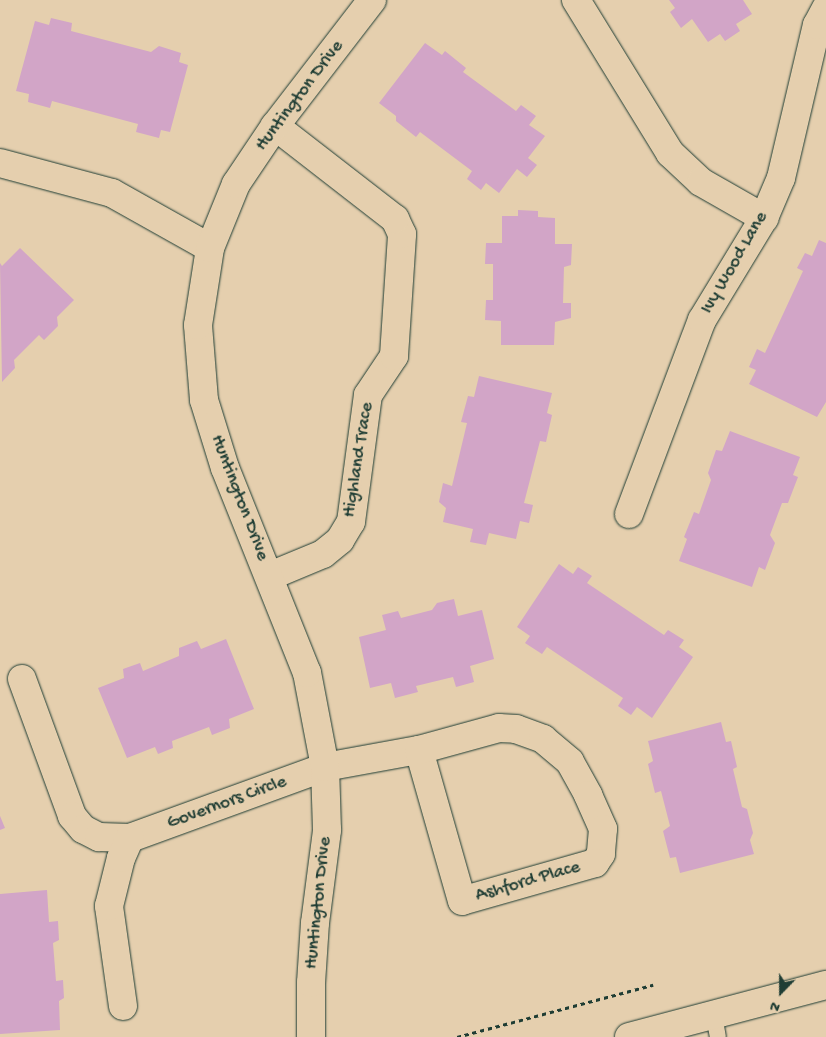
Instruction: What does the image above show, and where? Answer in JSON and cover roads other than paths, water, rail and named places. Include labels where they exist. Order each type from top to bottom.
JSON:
[{"type":"street","name":"Huntington Drive","points":[[311,1037],[310,983],[315,923],[327,830],[325,767],[307,674],[270,576],[225,468],[204,400],[198,325],[210,248],[236,184],[275,126],[372,0]]},
{"type":"street","points":[[576,0],[670,153],[701,182],[764,218]]},
{"type":"street","name":"Ivy Wood Lane","points":[[629,514],[702,320],[764,218],[781,178],[817,24],[826,8]]},
{"type":"street","name":"Highland Trace","points":[[270,576],[323,554],[340,540],[351,522],[368,396],[394,356],[402,234],[395,219],[275,126]]},
{"type":"street","points":[[0,163],[112,193],[210,248]]},
{"type":"street","points":[[22,679],[72,816],[83,829],[99,837],[130,838],[121,858],[109,906],[123,1006]]},
{"type":"street","name":"Ashford Place","points":[[325,767],[419,750],[498,728],[516,729],[543,739],[570,762],[588,795],[603,829],[602,854],[595,864],[462,901],[419,750]]},
{"type":"street","name":"Governors Circle","points":[[130,838],[325,767]]},
{"type":"street","points":[[629,1037],[716,1026],[826,985]]}]
